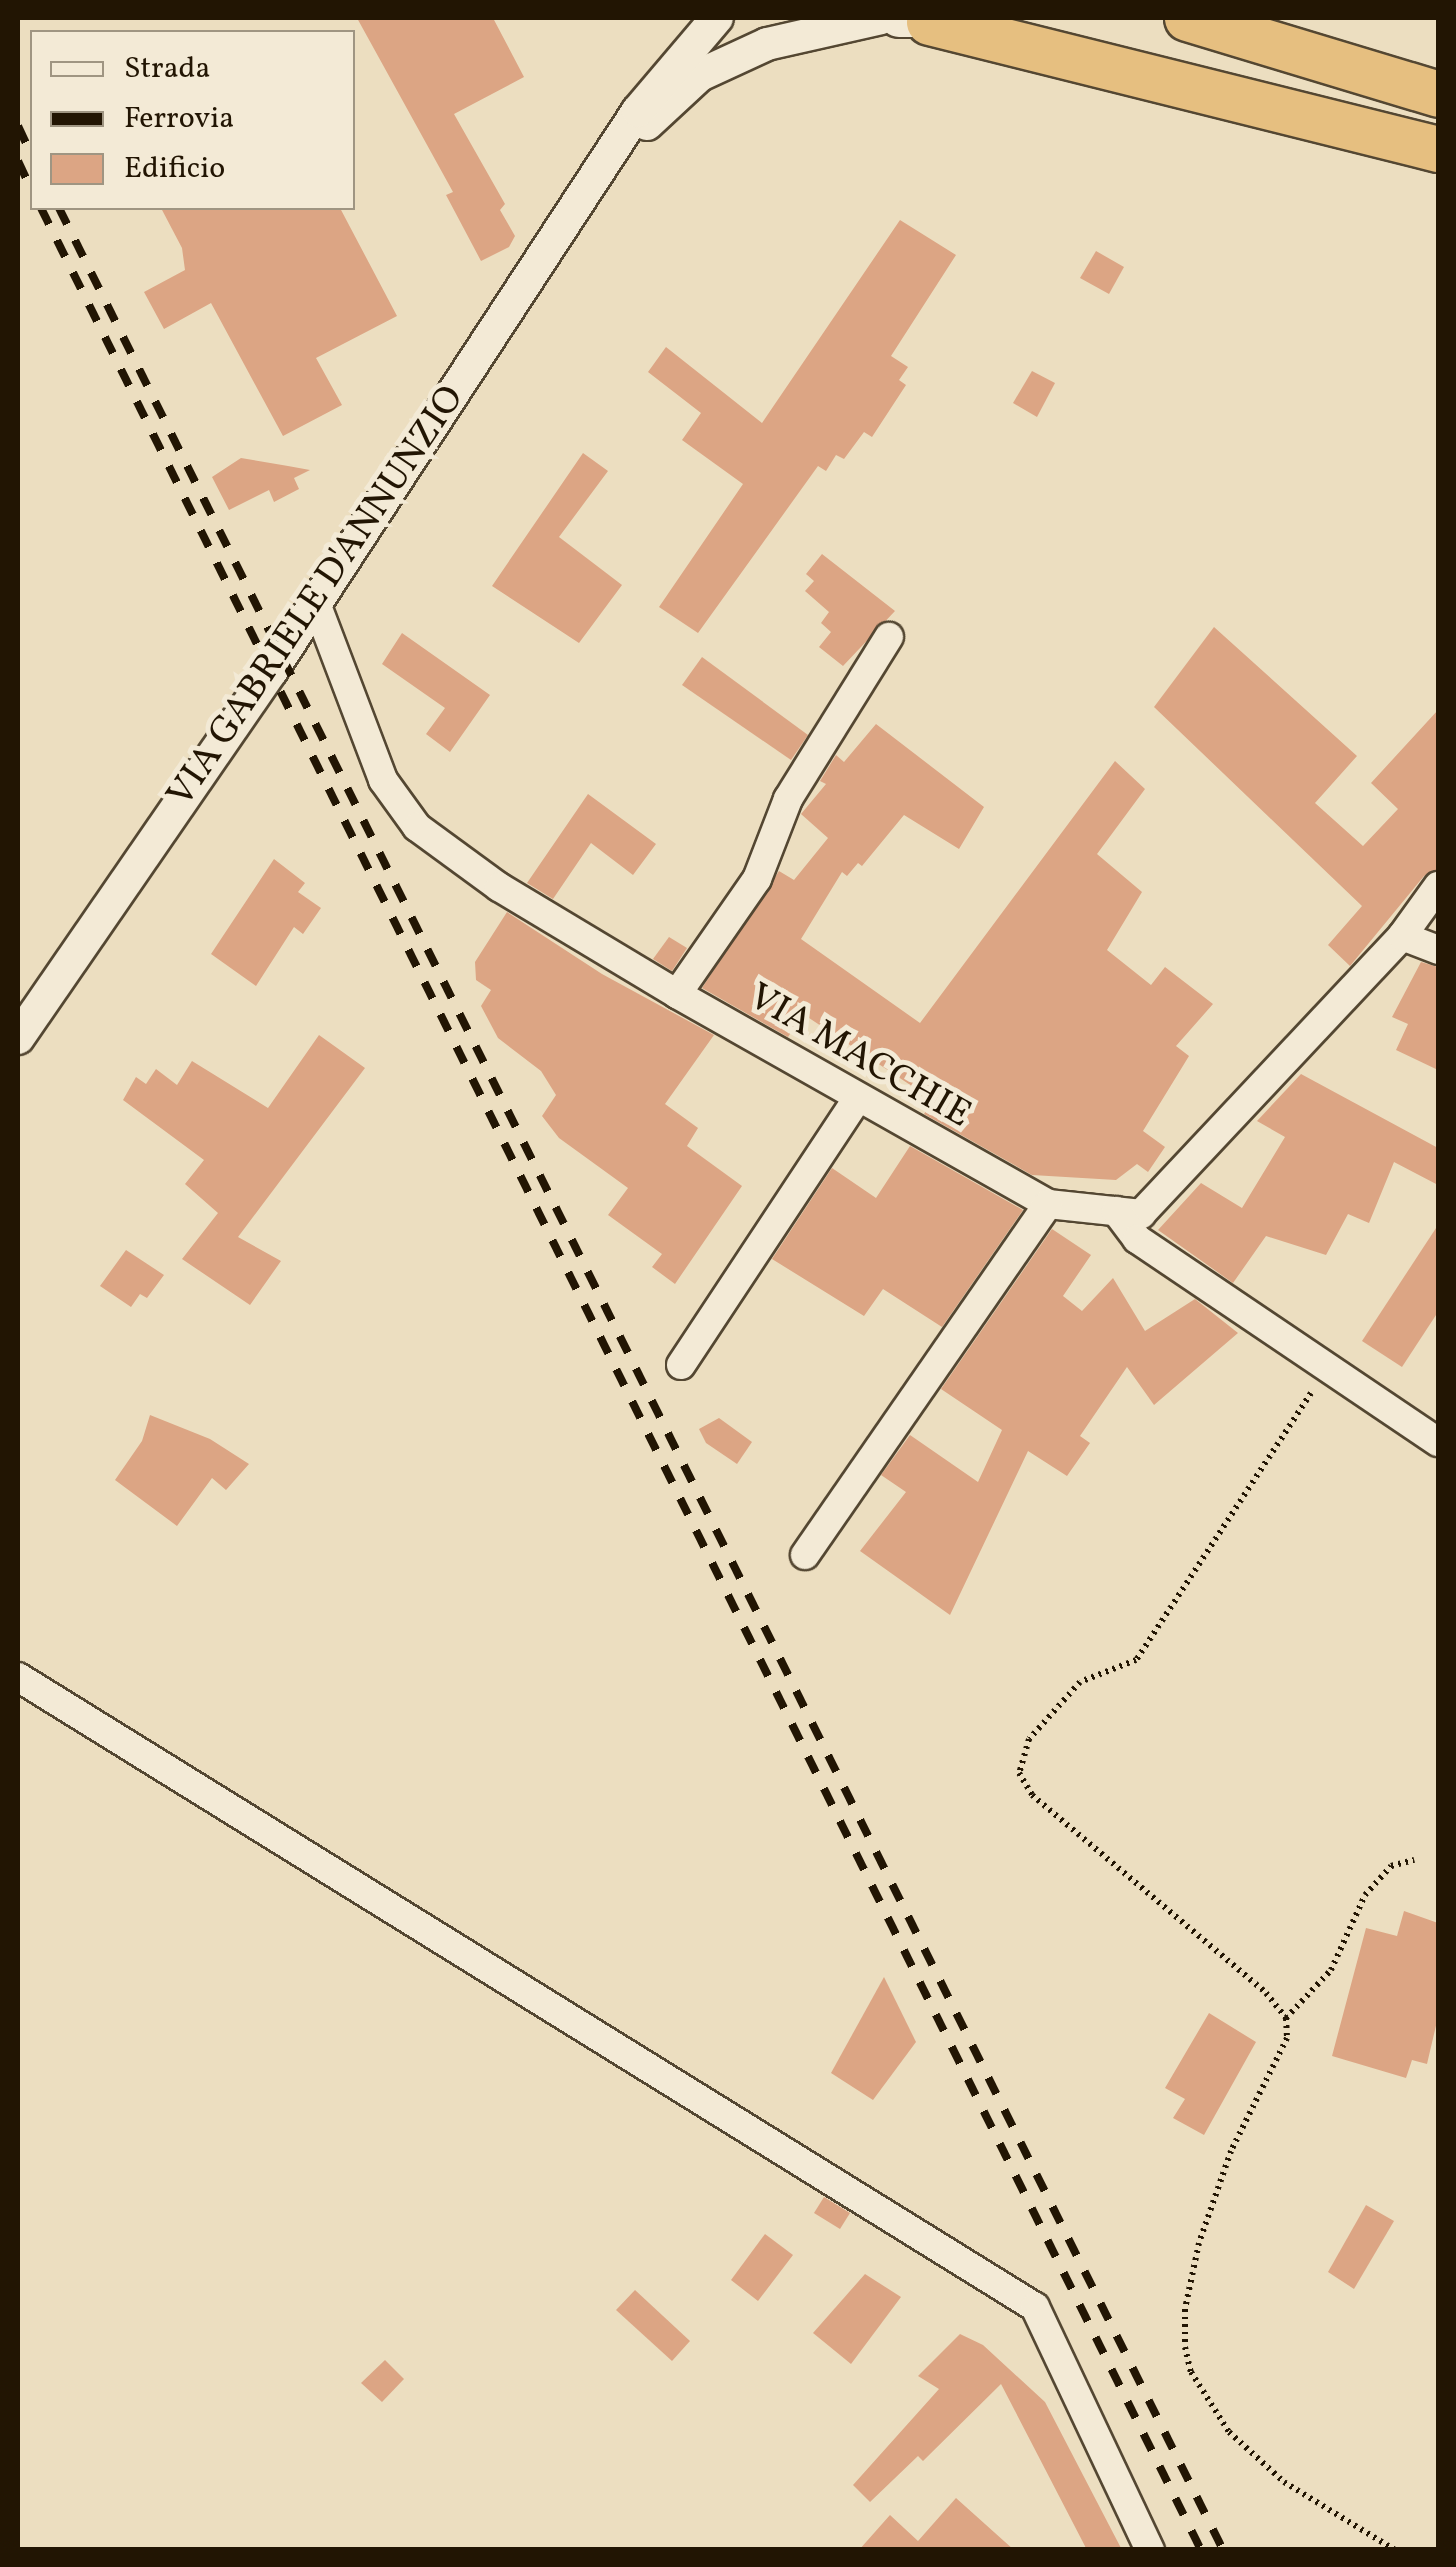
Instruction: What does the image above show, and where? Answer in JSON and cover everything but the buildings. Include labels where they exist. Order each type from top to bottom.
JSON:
[{"type":"highway","points":[[1187,18],[1438,94]]},
{"type":"highway","points":[[930,19],[1438,148]]},
{"type":"street","points":[[615,155],[638,111],[717,18]]},
{"type":"street","points":[[615,155],[700,75],[767,44],[881,18]]},
{"type":"street","name":"VIA GABRIELE D'ANNUNZIO","points":[[18,1038],[272,670],[314,598],[615,155]]},
{"type":"street","name":"VIA MACCHIE","points":[[314,598],[383,780],[417,827],[499,887],[677,994],[1048,1204],[1141,1214],[1402,936]]},
{"type":"street","points":[[677,994],[757,879],[788,799],[889,637]]},
{"type":"street","points":[[1438,886],[1402,936],[1438,950]]},
{"type":"street","points":[[681,1366],[857,1099]]},
{"type":"street","points":[[805,1554],[1048,1204]]},
{"type":"street","points":[[1116,1211],[1137,1238],[1438,1442]]},
{"type":"street","points":[[18,1677],[1035,2308],[1150,2550]]},
{"type":"path","points":[[1328,1367],[1136,1660],[1080,1682],[1030,1740],[1020,1773],[1032,1796],[1266,1994],[1286,2018],[1288,2038],[1237,2137],[1198,2242],[1185,2308],[1191,2372],[1229,2432],[1284,2482],[1395,2550]]},
{"type":"path","points":[[1286,2018],[1331,1970],[1365,1895],[1391,1866],[1414,1860]]},
{"type":"railway","points":[[18,126],[30,152]]},
{"type":"railway","points":[[18,161],[30,187]]},
{"type":"railway","points":[[42,210],[1201,2550]]},
{"type":"railway","points":[[60,210],[1223,2550]]}]
